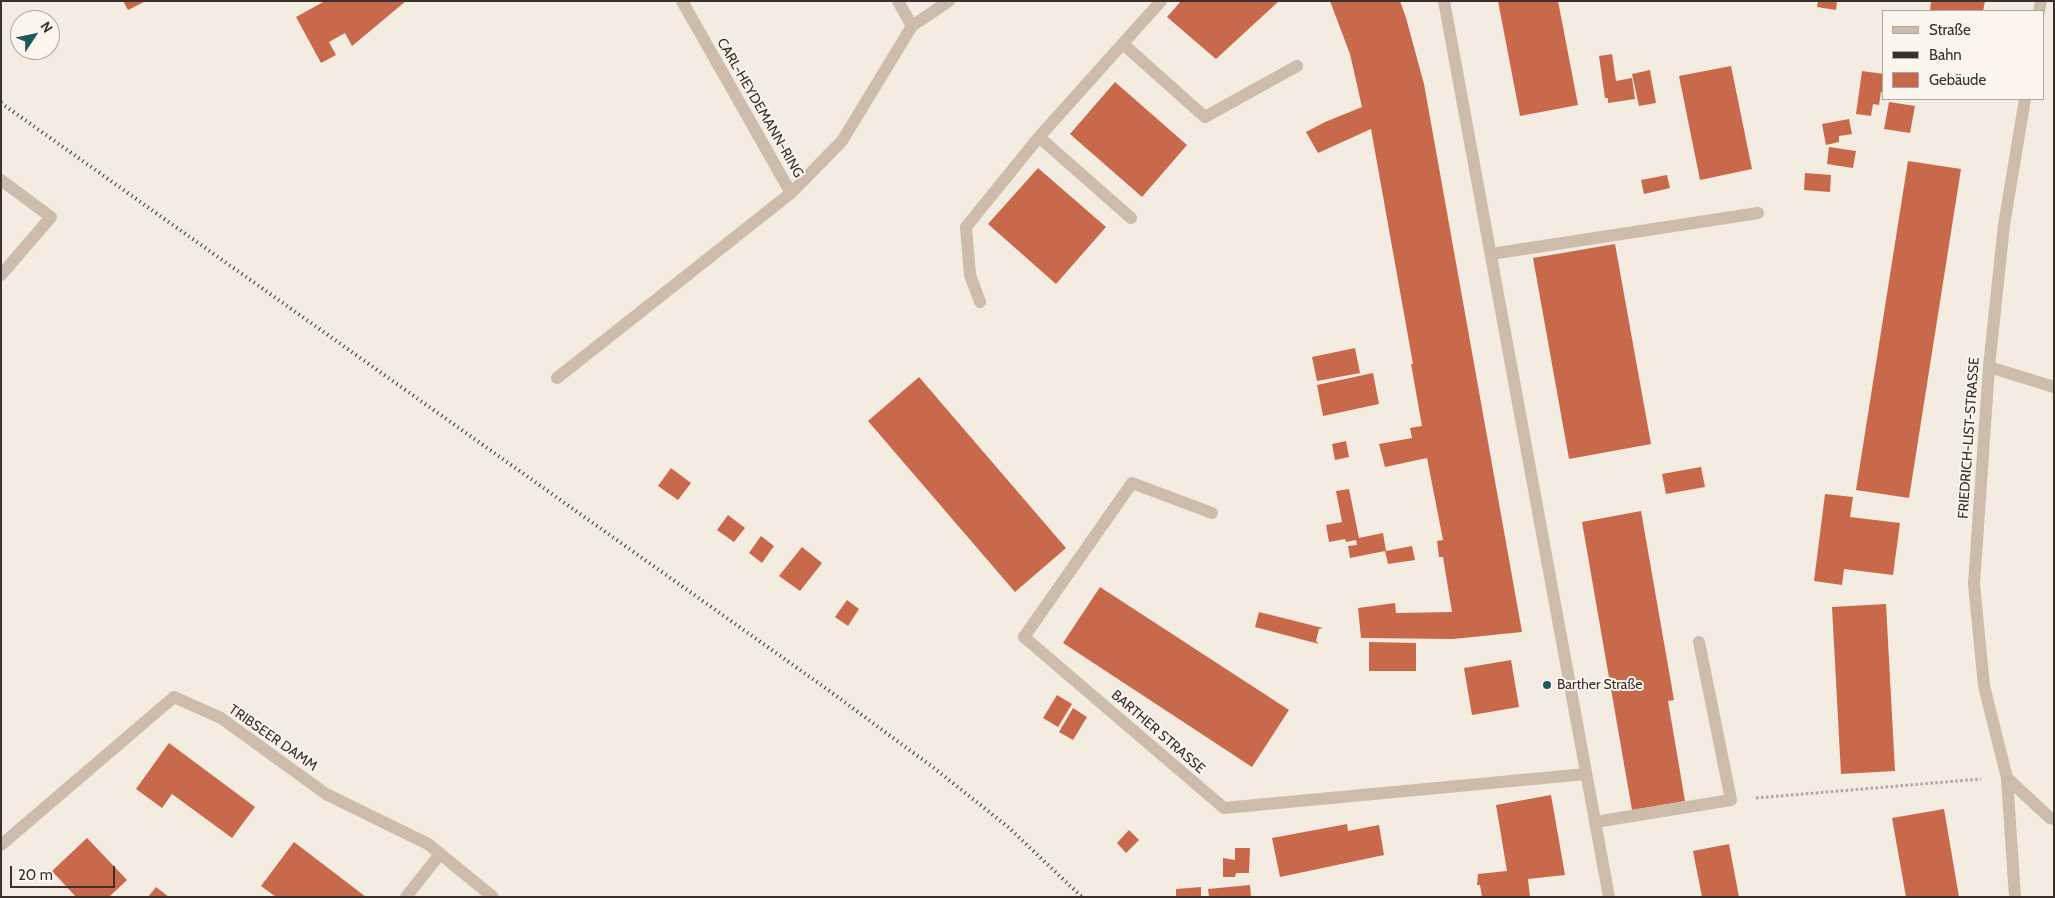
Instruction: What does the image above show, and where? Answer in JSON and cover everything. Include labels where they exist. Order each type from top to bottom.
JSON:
[{"type":"street","name":"CARL-HEYDEMANN-RING","points":[[682,1],[791,193],[842,141],[912,26],[949,1]]},
{"type":"street","points":[[898,1],[912,26]]},
{"type":"street","points":[[980,302],[970,275],[966,227],[1039,137],[1161,1]]},
{"type":"street","points":[[1444,1],[1609,897]]},
{"type":"street","points":[[1124,44],[1205,116],[1297,66]]},
{"type":"street","name":"FRIEDRICH-LIST-STRASSE","points":[[2015,897],[2007,778],[1984,686],[1974,584],[1989,366],[2004,225],[2025,100]]},
{"type":"street","points":[[1039,137],[1131,218]]},
{"type":"street","points":[[1,180],[51,217],[1,275]]},
{"type":"street","points":[[557,378],[791,193]]},
{"type":"street","points":[[1491,254],[1758,213]]},
{"type":"street","points":[[1989,366],[2054,387]]},
{"type":"street","name":"BARTHER STRASSE","points":[[1212,513],[1132,483],[1024,637],[1224,808],[1586,774]]},
{"type":"street","points":[[1595,822],[1731,800],[1699,642]]},
{"type":"street","name":"TRIBSEER DAMM","points":[[1,845],[174,697],[221,718],[326,794],[428,844],[493,897]]},
{"type":"street","points":[[2007,778],[2050,818],[2054,819]]},
{"type":"street","points":[[406,897],[440,854]]},
{"type":"path","points":[[1731,800],[2007,778]]},
{"type":"building","points":[[123,1],[146,1],[128,10]]},
{"type":"building","points":[[325,1],[406,1],[352,46],[345,33],[329,42],[336,55],[321,63],[296,17]]},
{"type":"building","points":[[1181,1],[1279,1],[1216,59],[1167,17]]},
{"type":"building","points":[[1330,1],[1400,1],[1406,18],[1424,84],[1522,632],[1453,639],[1361,638],[1358,608],[1395,603],[1396,613],[1452,612],[1443,557],[1439,557],[1437,541],[1443,540],[1427,458],[1385,467],[1379,444],[1412,438],[1410,428],[1422,426],[1411,364],[1413,364],[1371,129],[1318,153],[1306,132],[1362,107],[1350,54]]},
{"type":"building","points":[[1498,1],[1558,1],[1578,105],[1520,116]]},
{"type":"building","points":[[1818,1],[1837,1],[1836,10],[1817,7]]},
{"type":"building","points":[[1931,1],[1985,1],[1983,10],[1930,10]]},
{"type":"building","points":[[1612,54],[1616,81],[1632,78],[1635,99],[1608,103],[1608,98],[1605,98],[1599,56]]},
{"type":"building","points":[[1731,66],[1752,169],[1700,180],[1679,76]]},
{"type":"building","points":[[1650,70],[1656,103],[1639,106],[1632,74]]},
{"type":"building","points":[[1862,71],[1882,74],[1882,92],[1879,105],[1873,104],[1871,116],[1856,114]]},
{"type":"building","points":[[1115,82],[1187,145],[1142,197],[1070,134]]},
{"type":"building","points":[[1889,102],[1915,106],[1910,133],[1884,129]]},
{"type":"building","points":[[1849,119],[1852,134],[1839,136],[1839,142],[1826,145],[1822,124]]},
{"type":"building","points":[[1829,147],[1856,151],[1853,168],[1827,164]]},
{"type":"building","points":[[1908,161],[1961,169],[1909,498],[1856,490]]},
{"type":"building","points":[[1038,168],[1106,227],[1056,284],[988,224]]},
{"type":"building","points":[[1805,173],[1831,175],[1830,192],[1804,190]]},
{"type":"building","points":[[1667,175],[1670,188],[1644,194],[1641,180]]},
{"type":"building","points":[[1615,244],[1651,444],[1569,459],[1533,258]]},
{"type":"building","points":[[1355,348],[1360,373],[1317,381],[1312,357]]},
{"type":"building","points":[[1373,373],[1379,404],[1323,416],[1317,385]]},
{"type":"building","points":[[919,377],[1066,548],[1015,592],[868,421]]},
{"type":"building","points":[[1346,441],[1349,457],[1335,460],[1332,444]]},
{"type":"building","points":[[1701,467],[1705,487],[1666,494],[1662,474]]},
{"type":"building","points":[[671,468],[691,483],[678,500],[658,486]]},
{"type":"building","points":[[1349,489],[1359,538],[1383,533],[1386,551],[1412,546],[1415,560],[1388,564],[1385,551],[1350,558],[1348,546],[1357,545],[1356,540],[1346,542],[1345,539],[1329,542],[1326,525],[1342,522],[1336,491]]},
{"type":"building","points":[[1825,494],[1853,497],[1850,517],[1900,523],[1893,575],[1844,569],[1842,585],[1814,581]]},
{"type":"building","points":[[1641,511],[1674,700],[1668,701],[1685,801],[1632,810],[1582,522]]},
{"type":"building","points":[[728,515],[745,528],[734,542],[717,530]]},
{"type":"building","points":[[761,536],[774,546],[762,563],[749,553]]},
{"type":"building","points":[[802,547],[822,563],[800,591],[779,576]]},
{"type":"building","points":[[1100,587],[1289,710],[1252,767],[1063,643]]},
{"type":"building","points":[[847,600],[859,609],[848,626],[835,617]]},
{"type":"building","points":[[1886,604],[1895,771],[1841,774],[1832,607]]},
{"type":"building","points":[[1259,612],[1323,628],[1319,629],[1316,641],[1319,644],[1255,627]]},
{"type":"building","points":[[1369,642],[1416,643],[1416,671],[1369,671]]},
{"type":"building","points":[[1511,660],[1519,707],[1472,715],[1464,668]]},
{"type":"building","points":[[1057,695],[1072,704],[1058,727],[1043,718]]},
{"type":"building","points":[[1073,708],[1087,717],[1073,740],[1059,732]]},
{"type":"building","points":[[169,743],[255,807],[232,838],[172,794],[162,808],[136,789]]},
{"type":"building","points":[[1551,795],[1565,875],[1528,879],[1530,897],[1482,897],[1480,885],[1477,885],[1478,874],[1507,871],[1496,805]]},
{"type":"building","points":[[1944,809],[1959,897],[1906,897],[1892,818]]},
{"type":"building","points":[[1347,824],[1348,831],[1379,825],[1384,855],[1280,877],[1272,838]]},
{"type":"building","points":[[1129,830],[1139,840],[1126,853],[1117,843]]},
{"type":"building","points":[[87,838],[127,880],[109,897],[76,897],[52,871]]},
{"type":"building","points":[[294,842],[366,897],[276,897],[261,886]]},
{"type":"building","points":[[1729,844],[1739,897],[1702,897],[1693,851]]},
{"type":"building","points":[[1235,848],[1250,848],[1249,873],[1236,873],[1235,877],[1223,877],[1223,858],[1235,860]]},
{"type":"building","points":[[1250,885],[1251,897],[1209,897],[1208,889]]},
{"type":"building","points":[[156,887],[169,897],[148,897]]},
{"type":"building","points":[[1201,887],[1201,897],[1176,897],[1176,889]]},
{"type":"railway","points":[[1,103],[824,687],[934,768],[1008,827],[1082,897]]},
{"type":"place","name":"Barther Straße","points":[[1547,685]]}]
